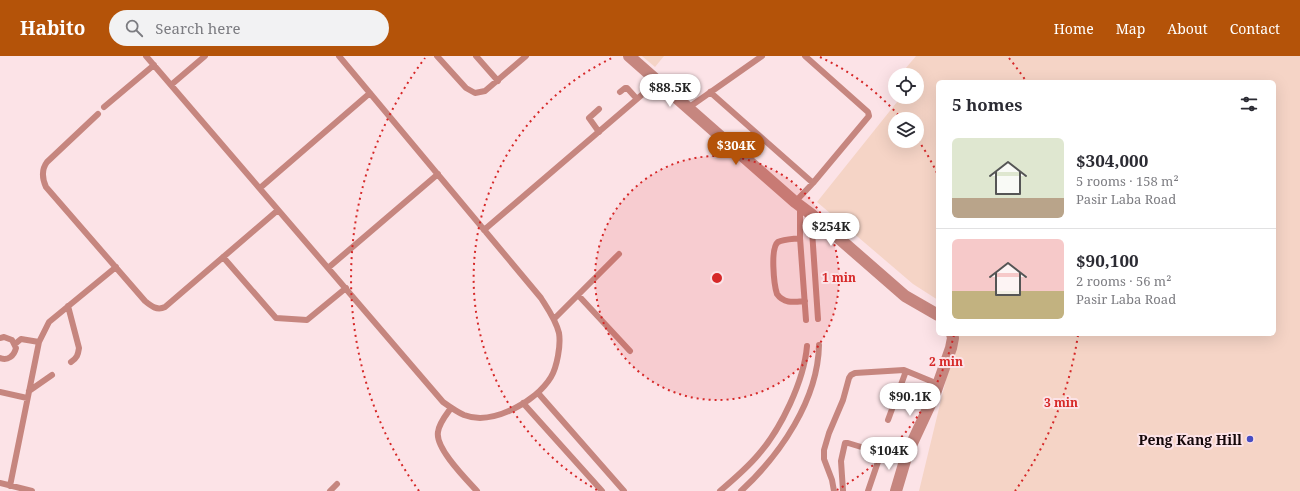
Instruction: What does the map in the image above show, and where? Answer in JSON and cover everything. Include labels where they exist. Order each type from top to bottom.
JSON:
[{"type":"street","points":[[629,56],[797,204],[811,214],[905,296],[936,314]]},
{"type":"street","points":[[896,491],[905,458],[938,384],[951,348],[952,336]]},
{"type":"lane","points":[[146,56],[443,402],[465,415],[475,417],[501,415],[538,393],[551,377],[558,359],[559,335],[554,319],[541,298],[339,56]]},
{"type":"lane","points":[[171,85],[205,56]]},
{"type":"lane","points":[[437,56],[466,88],[475,93],[485,91],[526,56]]},
{"type":"lane","points":[[476,56],[498,81]]},
{"type":"lane","points":[[688,108],[762,56]]},
{"type":"lane","points":[[805,56],[868,112],[869,116],[797,204],[806,320]]},
{"type":"lane","points":[[104,107],[154,65]]},
{"type":"lane","points":[[484,230],[658,81]]},
{"type":"lane","points":[[620,92],[627,88],[637,99]]},
{"type":"lane","points":[[260,188],[370,92]]},
{"type":"lane","points":[[710,92],[813,183]]},
{"type":"lane","points":[[598,132],[589,118],[599,109]]},
{"type":"lane","points":[[98,114],[47,162],[43,171],[43,180],[46,187],[150,305],[161,309],[165,307],[278,210]]},
{"type":"lane","points":[[328,268],[438,174]]},
{"type":"lane","points":[[811,214],[818,319]]},
{"type":"lane","points":[[800,238],[778,242],[773,250],[776,291],[780,298],[788,302],[805,301]]},
{"type":"lane","points":[[554,319],[619,254]]},
{"type":"lane","points":[[223,257],[276,318],[307,320],[346,288]]},
{"type":"lane","points":[[10,486],[39,342],[49,322],[116,267]]},
{"type":"lane","points":[[578,295],[630,351]]},
{"type":"lane","points":[[68,306],[79,348],[78,355],[71,362]]},
{"type":"lane","points":[[0,338],[8,338],[12,340],[16,348],[12,356],[8,359],[0,358]]},
{"type":"lane","points":[[15,344],[21,339],[39,342]]},
{"type":"lane","points":[[741,491],[770,461],[795,423],[813,384],[817,368],[819,345]]},
{"type":"lane","points":[[720,491],[755,458],[773,434],[801,379],[807,346]]},
{"type":"lane","points":[[834,491],[832,480],[824,459],[824,450],[851,375],[855,373],[906,371],[938,384]]},
{"type":"lane","points":[[888,420],[906,371]]},
{"type":"lane","points":[[29,391],[52,375]]},
{"type":"lane","points":[[0,392],[27,398]]},
{"type":"lane","points":[[538,393],[624,491]]},
{"type":"lane","points":[[523,403],[602,491]]},
{"type":"lane","points":[[451,408],[439,426],[437,438],[443,451],[477,491]]},
{"type":"lane","points":[[843,491],[841,461],[845,443],[905,458]]},
{"type":"lane","points":[[868,491],[881,453]]},
{"type":"lane","points":[[0,483],[32,491]]},
{"type":"lane","points":[[330,491],[337,484]]},
{"type":"shaded area","points":[[642,56],[664,56],[655,67]]},
{"type":"shaded area","points":[[916,56],[1300,56],[1300,491],[919,491],[957,336],[1276,336],[1276,80],[936,80],[936,299],[913,284],[817,202],[888,113],[888,148],[924,148],[924,112],[889,112],[895,104],[924,104],[924,68],[906,68]]},
{"type":"place","name":"Peng Kang Hill","points":[[1250,439]]}]
